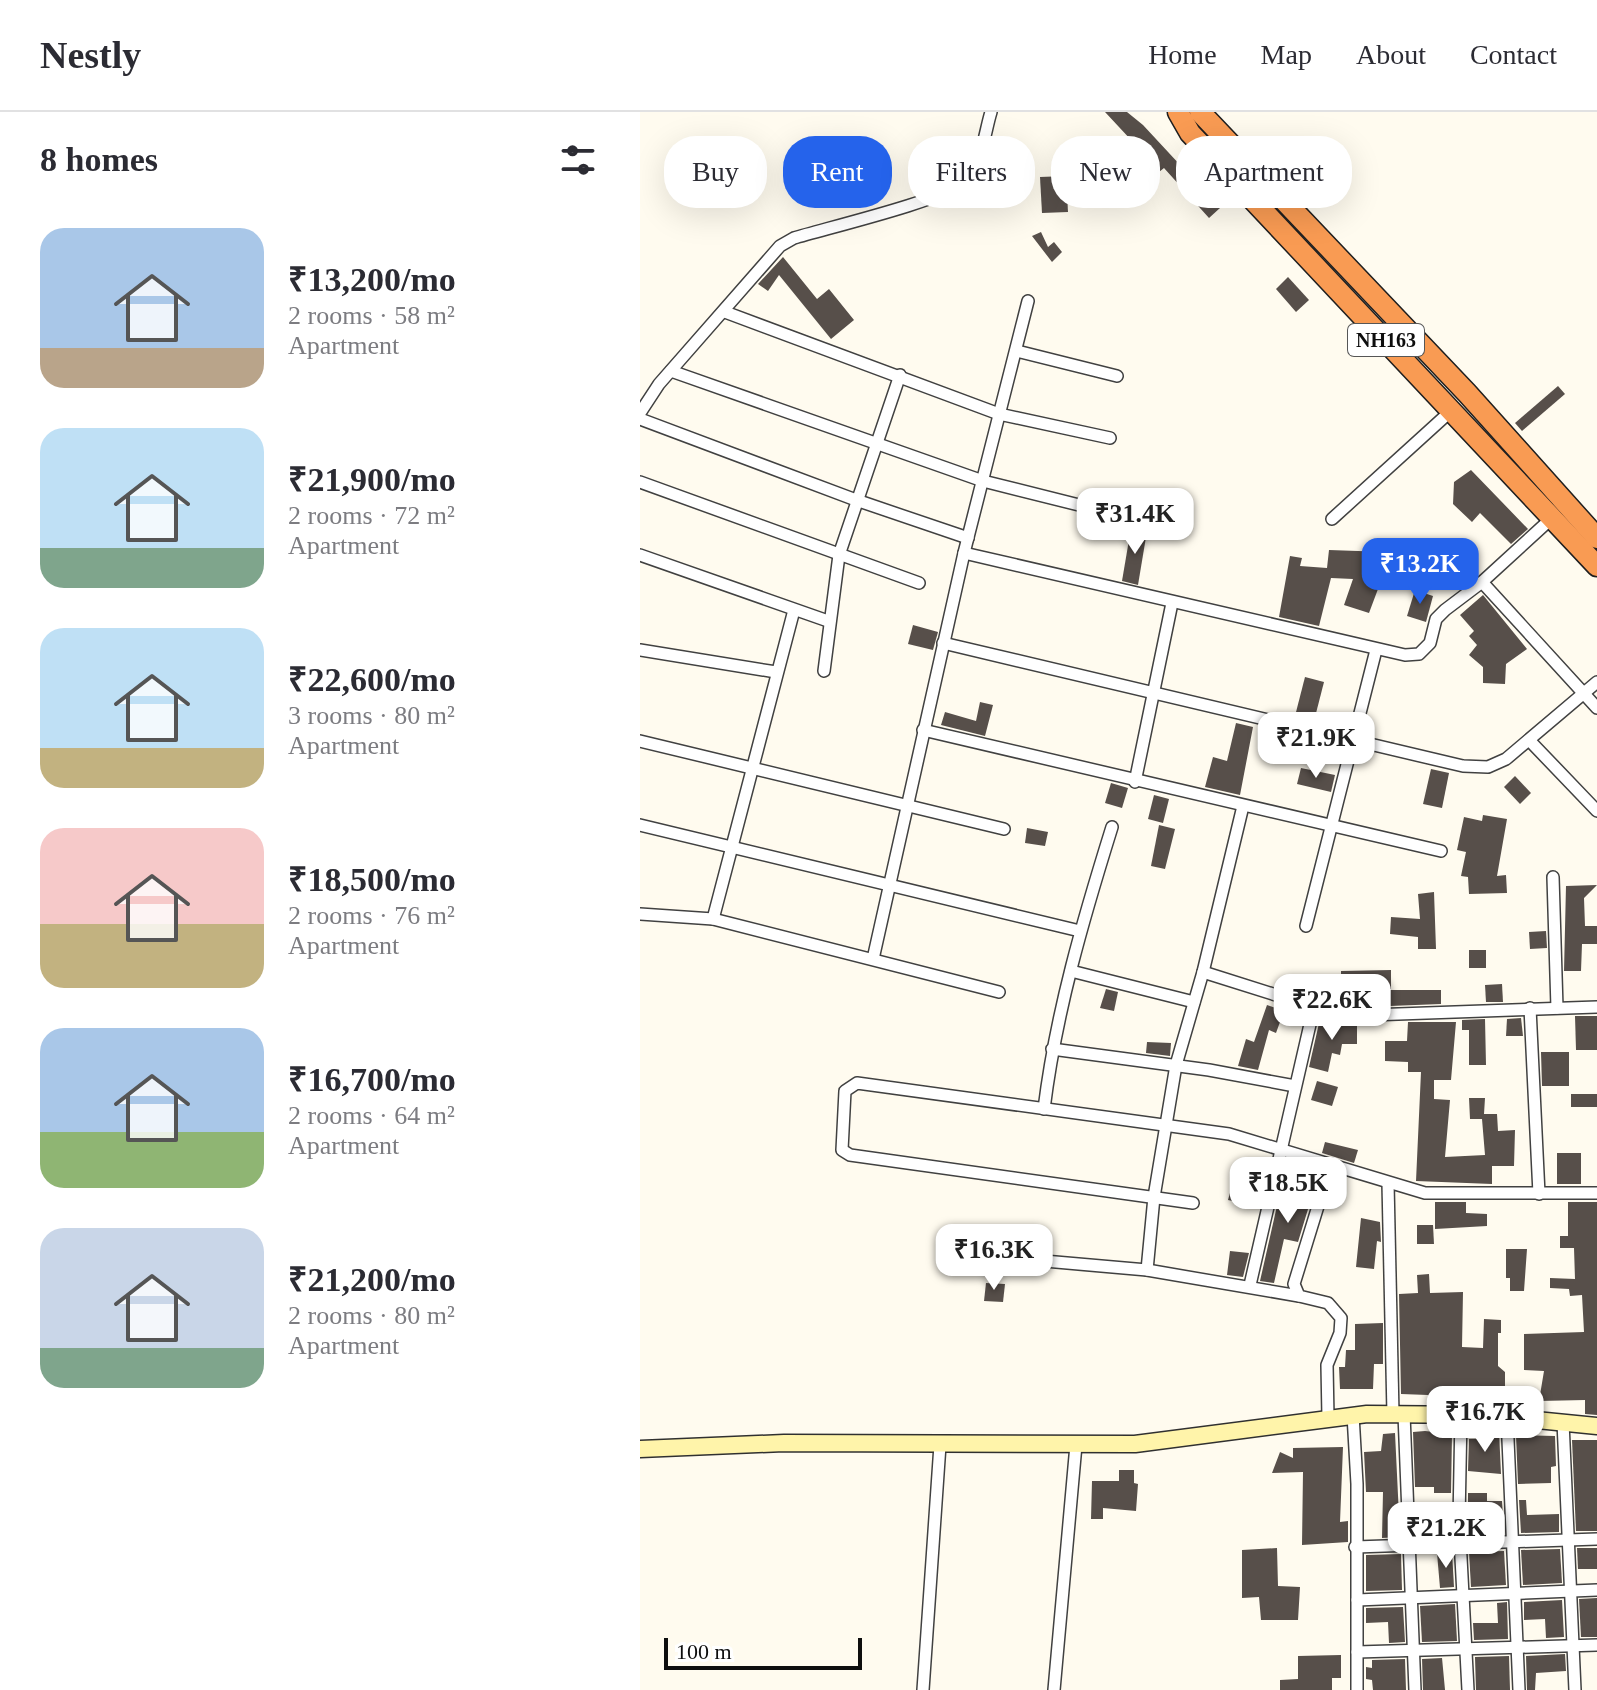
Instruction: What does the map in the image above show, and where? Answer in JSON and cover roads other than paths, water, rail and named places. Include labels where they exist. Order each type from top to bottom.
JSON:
[{"type":"highway","name":"NH163","points":[[1178,112],[1190,133],[1597,566]]},
{"type":"highway","name":"NH163","points":[[1200,112],[1467,393],[1597,538]]},
{"type":"street","points":[[640,413],[671,371],[780,246],[794,238],[900,206],[966,181],[973,171],[991,112]]},
{"type":"street","points":[[873,959],[887,885],[964,553],[1028,301]]},
{"type":"street","points":[[725,312],[999,414],[1110,438]]},
{"type":"street","points":[[1017,351],[1117,376]]},
{"type":"street","points":[[671,371],[983,481],[1099,510]]},
{"type":"street","points":[[824,671],[828,621],[839,555],[900,375]]},
{"type":"street","points":[[1332,519],[1452,410]]},
{"type":"street","points":[[640,419],[856,500],[968,538]]},
{"type":"street","points":[[640,482],[919,583]]},
{"type":"street","points":[[964,553],[1376,650],[1419,654],[1430,643],[1436,619],[1553,517]]},
{"type":"street","points":[[640,555],[828,621]]},
{"type":"street","points":[[1482,582],[1597,708]]},
{"type":"street","points":[[1135,782],[1172,603]]},
{"type":"street","points":[[713,919],[794,610]]},
{"type":"street","points":[[943,643],[1463,766],[1488,767],[1506,759],[1597,682]]},
{"type":"street","points":[[640,650],[776,672]]},
{"type":"street","points":[[1306,926],[1376,650]]},
{"type":"street","points":[[923,730],[1135,782],[1441,851]]},
{"type":"street","points":[[1529,740],[1597,811]]},
{"type":"street","points":[[640,741],[1004,829]]},
{"type":"street","points":[[1147,1270],[1154,1197],[1176,1065],[1203,972],[1243,806]]},
{"type":"street","points":[[640,825],[1080,931]]},
{"type":"street","points":[[1044,1109],[1052,1049],[1080,931],[1112,827]]},
{"type":"street","points":[[1553,877],[1557,1008]]},
{"type":"street","points":[[640,914],[713,919],[999,992]]},
{"type":"street","points":[[1071,971],[1194,1002]]},
{"type":"street","points":[[1203,972],[1314,1007],[1370,1015],[1597,1007]]},
{"type":"street","points":[[1250,1285],[1314,1007]]},
{"type":"street","points":[[1530,1008],[1539,1194]]},
{"type":"street","points":[[1052,1049],[1176,1065],[1295,1086]]},
{"type":"street","points":[[1193,1203],[850,1155],[842,1150],[840,1141],[845,1091],[857,1083],[1229,1134],[1425,1193],[1597,1193]]},
{"type":"street","points":[[1299,1296],[1294,1284],[1331,1164]]},
{"type":"street","points":[[1388,1183],[1415,1690]]},
{"type":"street","points":[[952,1253],[1147,1270],[1250,1285],[1328,1303],[1341,1318],[1340,1333],[1327,1365],[1328,1418]]},
{"type":"street","points":[[1353,1415],[1357,1484],[1357,1690]]},
{"type":"street","points":[[640,1449],[784,1443],[1135,1444],[1353,1415],[1507,1417],[1597,1426]]},
{"type":"street","points":[[1461,1415],[1461,1543],[1468,1690]]},
{"type":"street","points":[[1507,1417],[1519,1690]]},
{"type":"street","points":[[1563,1422],[1575,1690]]},
{"type":"street","points":[[923,1690],[940,1445]]},
{"type":"street","points":[[1054,1690],[1076,1445]]},
{"type":"street","points":[[1355,1547],[1597,1539]]},
{"type":"street","points":[[1357,1600],[1597,1590]]},
{"type":"street","points":[[1357,1652],[1597,1645]]}]
